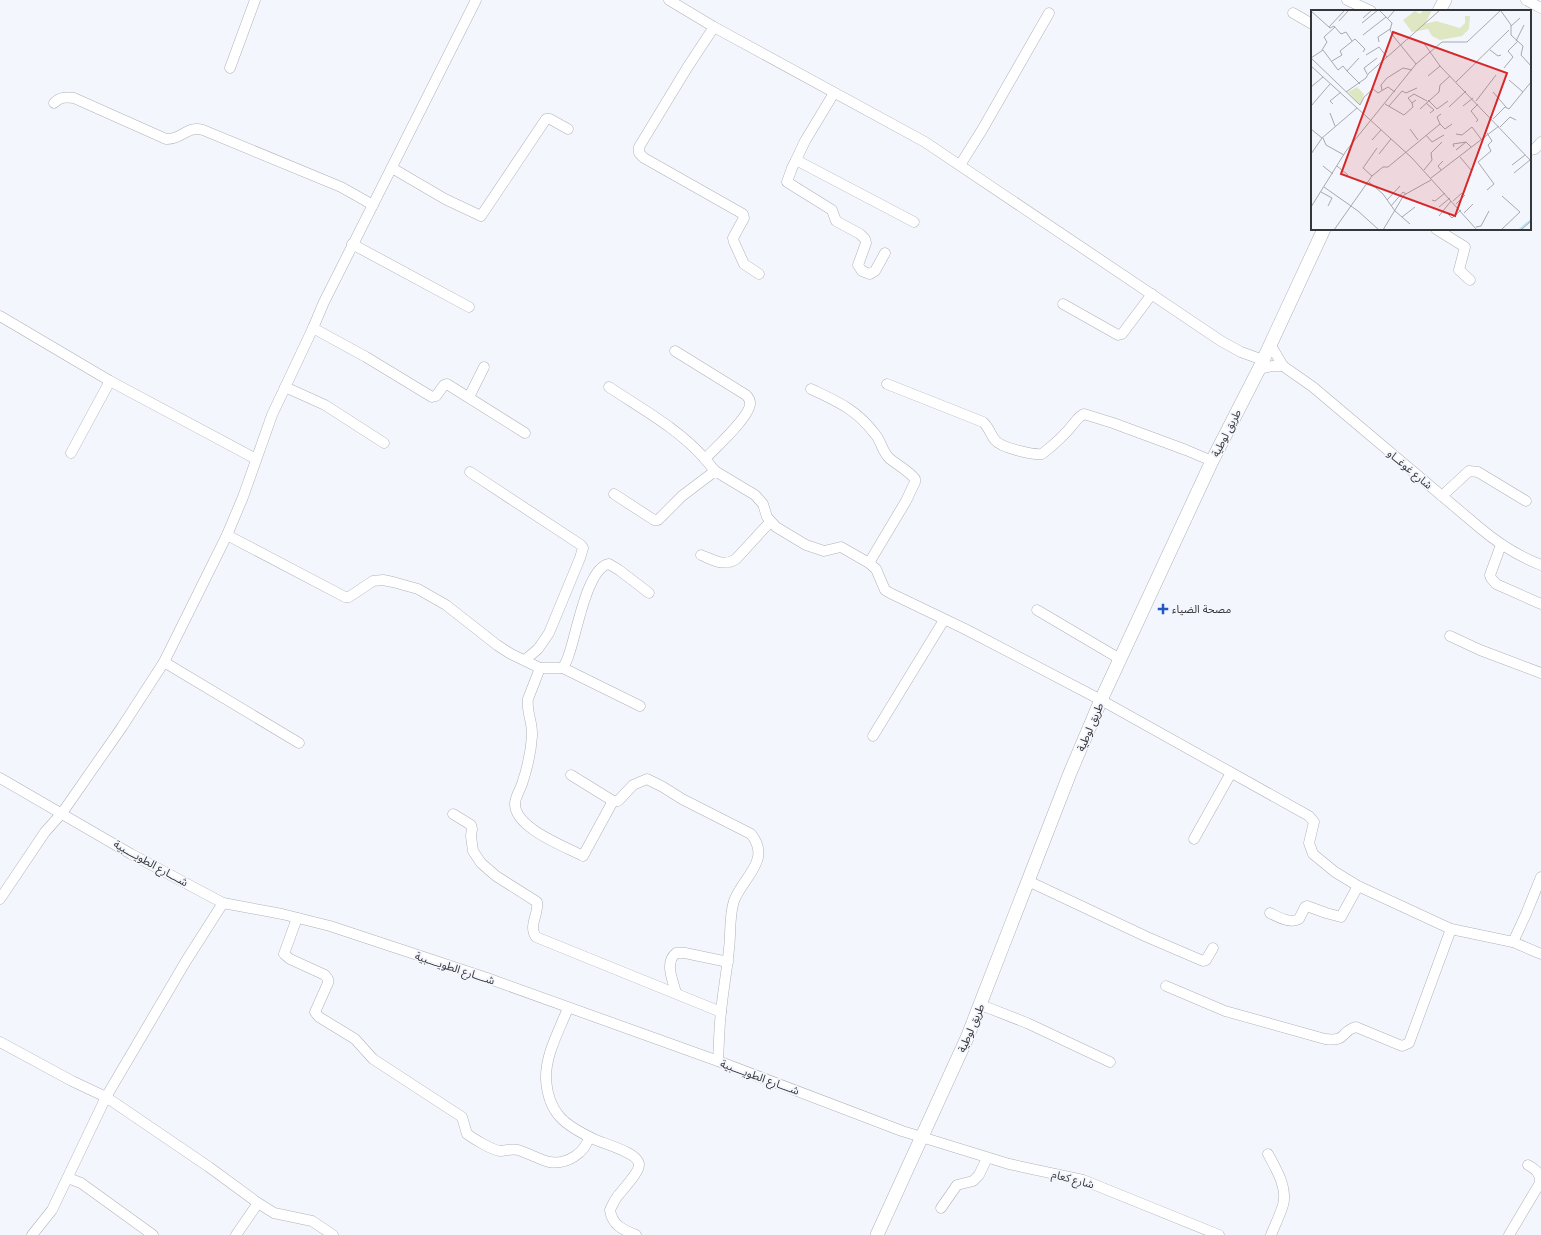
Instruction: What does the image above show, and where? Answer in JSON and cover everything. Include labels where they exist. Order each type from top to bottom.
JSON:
[{"type":"main road","points":[[1440,10],[1445,0]]},
{"type":"main road","name":"طريق لوطية","points":[[877,1235],[923,1137],[981,1005],[1070,773],[1101,700],[1212,461],[1261,365],[1324,230]]},
{"type":"street","points":[[230,68],[255,0]]},
{"type":"street","points":[[0,899],[45,832],[62,813],[122,727],[164,662],[227,535],[243,497],[272,415],[314,328],[324,302],[476,0]]},
{"type":"street","points":[[669,0],[714,27],[925,142],[1221,341],[1261,365],[1283,366]]},
{"type":"street","points":[[1347,0],[1369,10]]},
{"type":"street","points":[[1526,0],[1541,8]]},
{"type":"street","points":[[960,165],[982,130],[1049,13]]},
{"type":"street","points":[[1293,14],[1311,23]]},
{"type":"street","points":[[714,27],[662,108],[639,148],[639,153],[644,158],[743,214],[744,218],[733,238],[734,242],[744,264],[759,274]]},
{"type":"street","points":[[834,93],[805,141],[787,182],[832,210],[836,222],[863,236],[866,243],[858,265],[862,271],[870,274],[874,272],[885,253]]},
{"type":"street","points":[[54,103],[58,99],[65,97],[74,98],[166,139],[174,138],[193,128],[204,130],[341,187],[373,205]]},
{"type":"street","points":[[392,168],[445,199],[481,216],[546,119],[550,119],[568,129]]},
{"type":"street","points":[[1531,150],[1535,149],[1541,142]]},
{"type":"street","points":[[796,160],[914,222]]},
{"type":"street","points":[[1438,230],[1465,247],[1459,270],[1470,280]]},
{"type":"street","points":[[352,244],[469,307]]},
{"type":"street","points":[[1063,304],[1118,335],[1122,334],[1152,294]]},
{"type":"street","points":[[0,316],[110,381],[256,459]]},
{"type":"street","points":[[314,328],[366,357],[432,397],[436,396],[444,385],[447,384],[525,433]]},
{"type":"street","points":[[1270,344],[1283,366]]},
{"type":"street","points":[[675,351],[746,394],[750,401],[751,405],[744,416],[728,436],[705,459]]},
{"type":"street","name":"شارع غوغــاو","points":[[1283,366],[1313,387],[1501,545],[1523,558],[1541,565]]},
{"type":"street","points":[[469,397],[484,367]]},
{"type":"street","points":[[71,453],[110,381]]},
{"type":"street","points":[[887,384],[983,422],[995,441],[1020,451],[1042,454],[1056,444],[1080,416],[1084,414],[1119,425],[1212,461]]},
{"type":"street","points":[[285,387],[325,405],[384,443]]},
{"type":"street","points":[[609,387],[668,427],[695,448],[715,470],[755,495],[763,504],[770,522],[776,527],[806,545],[824,551],[841,547],[869,563],[876,569],[885,590],[965,629],[1101,700],[1312,818],[1314,822],[1309,843],[1313,854],[1334,872],[1358,886],[1451,929],[1512,942],[1541,954]]},
{"type":"street","points":[[811,389],[844,404],[857,413],[877,435],[881,446],[888,457],[915,479],[906,500],[869,563]]},
{"type":"street","points":[[614,494],[654,520],[658,520],[682,496],[715,470]]},
{"type":"street","points":[[1442,496],[1469,471],[1472,470],[1478,472],[1526,501]]},
{"type":"street","points":[[470,472],[581,545],[583,548],[549,632],[538,649],[525,660]]},
{"type":"street","points":[[701,555],[720,563],[731,562],[736,559],[770,522]]},
{"type":"street","points":[[227,535],[345,597],[349,597],[373,581],[383,580],[418,589],[446,606],[497,646],[540,668],[563,668],[640,706]]},
{"type":"street","points":[[1501,545],[1490,574],[1491,578],[1496,584],[1541,604]]},
{"type":"street","points":[[563,668],[570,654],[586,596],[596,573],[602,567],[609,564],[649,593]]},
{"type":"street","points":[[1037,610],[1120,659]]},
{"type":"street","points":[[873,736],[944,620]]},
{"type":"street","points":[[1450,636],[1480,650],[1541,673]]},
{"type":"street","points":[[164,662],[299,743]]},
{"type":"street","points":[[540,668],[527,704],[532,726],[532,735],[527,768],[515,804],[517,814],[530,828],[583,856],[613,801]]},
{"type":"street","points":[[1194,839],[1231,773]]},
{"type":"street","points":[[571,775],[613,801],[618,801],[633,785],[646,779],[751,834],[755,838],[759,846],[759,854],[752,873],[738,891],[734,902],[721,1012],[718,1061]]},
{"type":"street","name":"شــــارع الطويــــبية","points":[[0,778],[131,854],[223,903],[330,926],[487,978],[718,1061],[902,1131],[923,1137]]},
{"type":"street","points":[[453,814],[470,825],[472,830],[471,836],[473,851],[481,863],[496,876],[537,902],[533,922],[536,937],[721,1012]]},
{"type":"street","points":[[1512,942],[1526,914],[1541,877]]},
{"type":"street","points":[[1028,881],[1147,937],[1203,961],[1206,960],[1213,948]]},
{"type":"street","points":[[1270,913],[1286,920],[1296,921],[1299,919],[1307,906],[1341,917],[1358,886]]},
{"type":"street","points":[[32,1235],[52,1210],[106,1097],[186,961],[223,903]]},
{"type":"street","points":[[297,918],[284,954],[290,959],[325,976],[328,979],[328,983],[315,1012],[319,1017],[355,1039],[373,1059],[462,1117],[467,1134],[499,1151],[511,1148],[533,1157],[551,1162],[565,1161],[580,1153],[587,1145],[589,1137]]},
{"type":"street","points":[[1166,986],[1225,1012],[1325,1039],[1336,1040],[1344,1036],[1350,1029],[1356,1027],[1402,1046],[1409,1043],[1451,929]]},
{"type":"street","points":[[676,994],[669,965],[672,957],[676,953],[685,953],[728,962]]},
{"type":"street","points":[[981,1005],[1027,1023],[1110,1062]]},
{"type":"street","points":[[568,1008],[551,1048],[546,1079],[548,1093],[552,1106],[560,1117],[570,1125],[589,1137],[634,1156],[639,1163],[638,1170],[616,1199],[610,1210],[612,1219],[616,1225],[636,1235]]},
{"type":"street","points":[[0,1042],[72,1081],[106,1097],[203,1162],[258,1203],[274,1213],[312,1221],[333,1235]]},
{"type":"street","name":"شارع كعام","points":[[923,1137],[987,1158],[1083,1180],[1219,1235]]},
{"type":"street","points":[[1268,1154],[1280,1178],[1284,1192],[1283,1204],[1271,1235]]},
{"type":"street","points":[[941,1208],[957,1185],[973,1181],[979,1175],[987,1158]]},
{"type":"street","points":[[1509,1235],[1541,1179],[1538,1172],[1528,1165]]},
{"type":"street","points":[[68,1178],[81,1183],[153,1235]]},
{"type":"street","points":[[236,1235],[258,1203]]},
{"type":"place","name":"مصحة الضياء","points":[[1163,609]]}]
